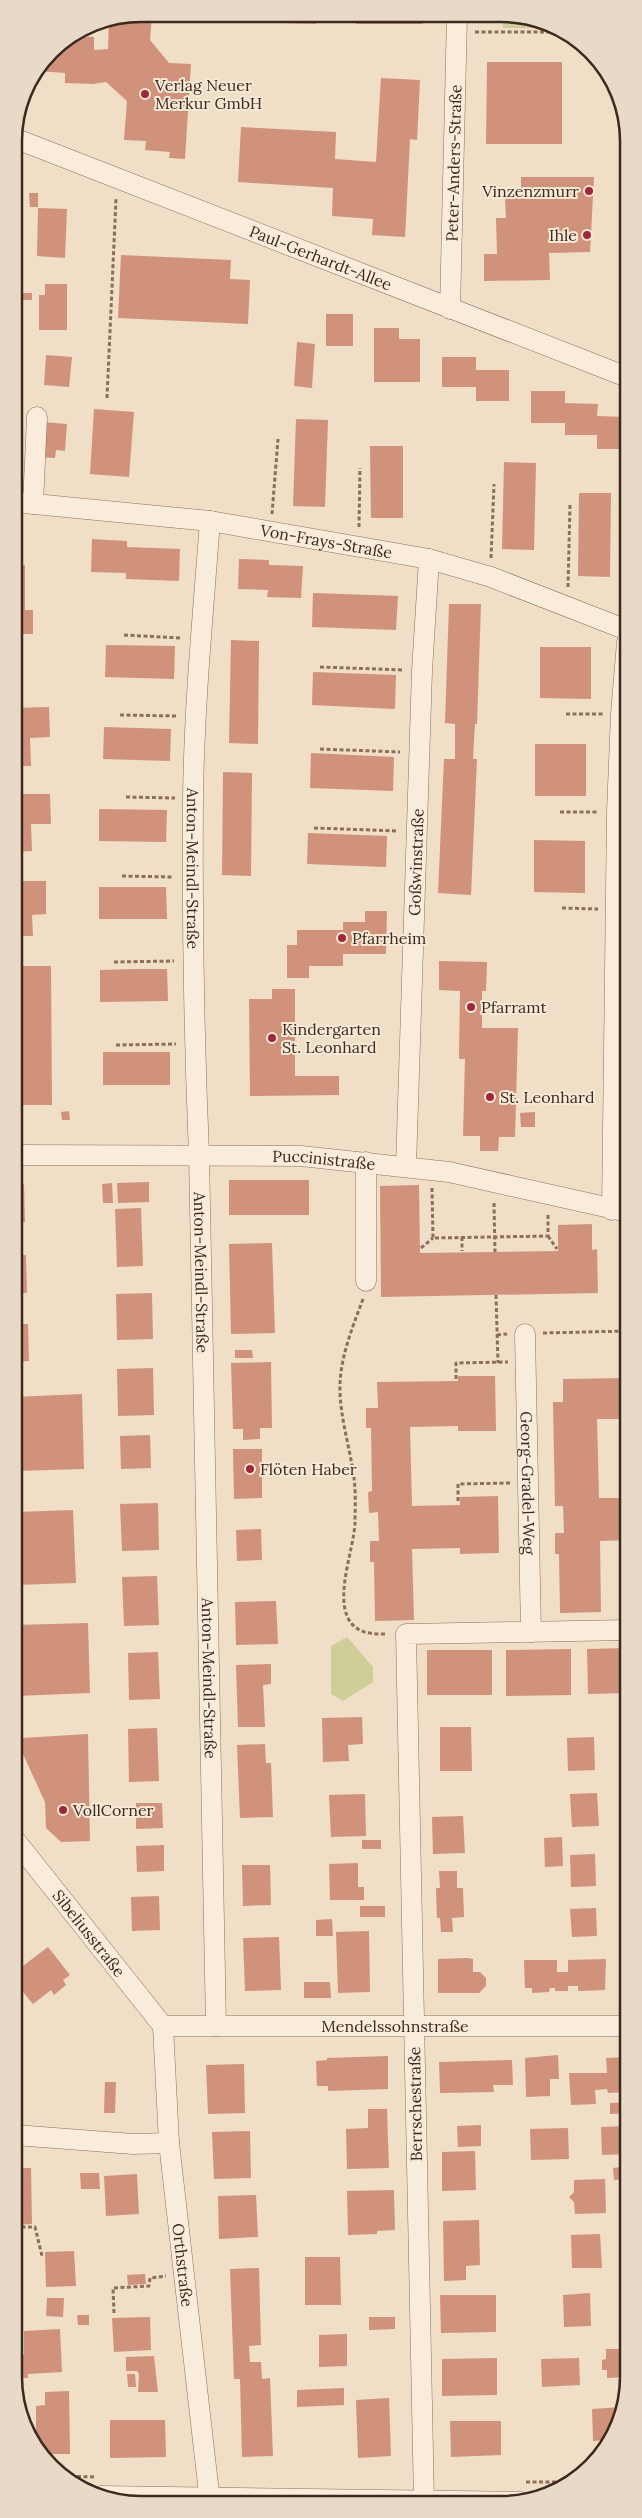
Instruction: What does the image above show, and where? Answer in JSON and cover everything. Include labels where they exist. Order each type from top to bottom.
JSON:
[{"type":"street","name":"Peter-Anders-Straße","points":[[450,309],[457,24]]},
{"type":"street","name":"Paul-Gerhardt-Allee","points":[[23,142],[116,180],[620,374]]},
{"type":"street","points":[[24,503],[37,417]]},
{"type":"street","name":"Von-Frays-Straße","points":[[24,503],[210,521],[429,559],[491,577],[620,627]]},
{"type":"street","name":"Anton-Meindl-Straße","points":[[210,521],[196,717],[193,799],[194,1043],[199,1154],[216,2026]]},
{"type":"street","name":"Goßwinstraße","points":[[406,1166],[422,671],[429,559]]},
{"type":"street","points":[[620,745],[616,909],[620,1176]]},
{"type":"street","name":"Puccinistraße","points":[[23,1155],[282,1155],[366,1162],[432,1169],[494,1180],[620,1211]]},
{"type":"street","points":[[366,1162],[366,1281]]},
{"type":"street","name":"Georg-Gradel-Weg","points":[[525,1334],[531,1632]]},
{"type":"street","points":[[406,1634],[619,1630]]},
{"type":"street","name":"Berrschestraße","points":[[406,1634],[405,1706],[424,2496]]},
{"type":"street","name":"Sibeliusstraße","points":[[23,1850],[163,2026]]},
{"type":"street","name":"Mendelssohnstraße","points":[[163,2026],[619,2026]]},
{"type":"street","name":"Orthstraße","points":[[163,2026],[169,2143],[209,2496]]},
{"type":"street","points":[[23,2136],[133,2144],[169,2143]]},
{"type":"path","points":[[457,24],[543,31]]},
{"type":"path","points":[[107,398],[116,180]]},
{"type":"path","points":[[271,532],[278,439]]},
{"type":"path","points":[[359,547],[360,468]]},
{"type":"path","points":[[491,577],[494,484]]},
{"type":"path","points":[[567,606],[570,505]]},
{"type":"path","points":[[124,635],[202,639]]},
{"type":"path","points":[[320,667],[422,671]]},
{"type":"path","points":[[566,714],[620,714]]},
{"type":"path","points":[[120,715],[196,717]]},
{"type":"path","points":[[320,749],[420,752]]},
{"type":"path","points":[[126,797],[193,799]]},
{"type":"path","points":[[560,812],[617,812]]},
{"type":"path","points":[[314,828],[418,832]]},
{"type":"path","points":[[122,876],[194,877]]},
{"type":"path","points":[[562,908],[616,909]]},
{"type":"path","points":[[114,962],[195,960]]},
{"type":"path","points":[[116,1045],[194,1043]]},
{"type":"path","points":[[432,1169],[433,1238]]},
{"type":"path","points":[[494,1180],[495,1252]]},
{"type":"path","points":[[547,1193],[548,1236],[557,1250]]},
{"type":"path","points":[[421,1248],[433,1238],[548,1236]]},
{"type":"path","points":[[462,1237],[462,1251]]},
{"type":"path","points":[[366,1281],[364,1298],[342,1366],[340,1384],[341,1402],[355,1480],[354,1530],[344,1596],[345,1610],[349,1620],[357,1630],[370,1634],[406,1634]]},
{"type":"path","points":[[496,1295],[498,1363]]},
{"type":"path","points":[[497,1334],[619,1331]]},
{"type":"path","points":[[456,1379],[456,1363],[526,1362]]},
{"type":"path","points":[[458,1501],[458,1484],[528,1483]]},
{"type":"path","points":[[23,2227],[35,2226],[42,2256]]},
{"type":"path","points":[[114,2313],[113,2288],[149,2286],[150,2284]]},
{"type":"shaded area","points":[[503,22],[534,28],[503,28]]},
{"type":"shaded area","points":[[347,1637],[373,1667],[373,1682],[343,1701],[331,1694],[331,1646]]},
{"type":"building","points":[[151,22],[150,40],[169,63],[191,64],[185,159],[169,158],[170,152],[145,150],[146,141],[124,140],[127,101],[106,82],[93,84],[65,83],[65,73],[46,72],[63,52],[85,37],[94,37],[94,50],[108,49],[109,28]]},
{"type":"building","points":[[243,22],[316,22],[316,24]]},
{"type":"building","points":[[356,22],[423,22],[423,24],[356,24]]},
{"type":"building","points":[[487,62],[562,62],[562,144],[486,144]]},
{"type":"building","points":[[381,78],[420,80],[417,140],[410,139],[405,237],[372,235],[373,219],[332,216],[333,188],[238,182],[241,127],[336,132],[335,159],[376,162]]},
{"type":"building","points":[[521,177],[594,177],[590,252],[549,253],[550,280],[484,281],[484,254],[497,254],[496,218],[506,218],[505,197],[521,197]]},
{"type":"building","points":[[29,193],[38,193],[38,207],[30,207]]},
{"type":"building","points":[[38,208],[67,209],[65,258],[37,256]]},
{"type":"building","points":[[121,255],[231,260],[230,279],[250,280],[248,324],[118,318]]},
{"type":"building","points":[[45,284],[67,284],[67,330],[39,330],[39,295],[45,295]]},
{"type":"building","points":[[23,293],[32,293],[32,300],[23,300]]},
{"type":"building","points":[[326,314],[353,314],[353,346],[326,346]]},
{"type":"building","points":[[374,328],[399,328],[399,339],[420,339],[420,382],[374,382]]},
{"type":"building","points":[[297,342],[315,344],[312,388],[294,386]]},
{"type":"building","points":[[46,355],[72,357],[69,387],[44,385]]},
{"type":"building","points":[[442,357],[476,357],[476,370],[509,370],[509,401],[476,401],[476,387],[442,387]]},
{"type":"building","points":[[531,391],[565,391],[565,403],[598,404],[597,416],[620,417],[620,449],[597,449],[597,435],[565,435],[565,423],[531,423]]},
{"type":"building","points":[[94,409],[134,412],[129,477],[90,474]]},
{"type":"building","points":[[296,419],[328,420],[325,507],[293,506]]},
{"type":"building","points":[[42,422],[67,424],[65,451],[56,450],[55,458],[40,457]]},
{"type":"building","points":[[370,446],[403,446],[403,518],[371,518]]},
{"type":"building","points":[[504,462],[536,463],[534,550],[502,549]]},
{"type":"building","points":[[579,493],[611,493],[610,577],[578,576]]},
{"type":"building","points":[[92,539],[127,541],[127,547],[180,549],[179,581],[126,579],[126,573],[91,572]]},
{"type":"building","points":[[239,559],[269,560],[269,565],[303,566],[301,598],[267,597],[268,590],[238,589]]},
{"type":"building","points":[[23,565],[25,565],[25,610],[33,610],[33,634],[23,634]]},
{"type":"building","points":[[313,593],[398,596],[396,630],[312,627]]},
{"type":"building","points":[[449,604],[481,604],[477,724],[475,724],[473,759],[477,759],[471,895],[438,893],[444,759],[455,759],[455,724],[445,723]]},
{"type":"building","points":[[231,640],[259,641],[258,744],[229,743]]},
{"type":"building","points":[[106,645],[175,646],[174,679],[105,677]]},
{"type":"building","points":[[540,647],[591,647],[591,699],[540,698]]},
{"type":"building","points":[[313,672],[396,675],[395,709],[312,705]]},
{"type":"building","points":[[49,707],[50,737],[30,738],[31,766],[23,766],[23,708]]},
{"type":"building","points":[[104,727],[171,729],[170,761],[103,759]]},
{"type":"building","points":[[535,744],[586,744],[586,796],[535,796]]},
{"type":"building","points":[[311,753],[394,757],[393,791],[310,788]]},
{"type":"building","points":[[223,772],[252,773],[251,876],[222,875]]},
{"type":"building","points":[[23,794],[50,794],[51,824],[31,824],[32,851],[23,852]]},
{"type":"building","points":[[99,809],[167,810],[166,842],[99,841]]},
{"type":"building","points":[[308,833],[387,836],[386,867],[307,864]]},
{"type":"building","points":[[534,840],[585,841],[585,893],[534,892]]},
{"type":"building","points":[[23,881],[46,881],[46,914],[32,915],[33,936],[23,936]]},
{"type":"building","points":[[99,887],[166,887],[167,919],[99,919]]},
{"type":"building","name":"Pfarrheim","points":[[365,911],[387,911],[386,954],[343,954],[343,966],[309,966],[309,978],[287,978],[287,945],[297,945],[297,930],[343,930],[343,922],[365,922]]},
{"type":"building","name":"St. Leonhard","points":[[439,961],[487,962],[486,991],[482,991],[482,1028],[518,1028],[515,1137],[499,1137],[498,1151],[480,1151],[480,1136],[463,1136],[465,1059],[459,1059],[460,991],[439,990]]},
{"type":"building","points":[[23,966],[51,966],[52,1105],[23,1105]]},
{"type":"building","points":[[167,969],[168,1001],[100,1002],[100,970]]},
{"type":"building","name":"Kindergarten St. Leonhard","points":[[272,989],[295,989],[295,1076],[339,1076],[339,1095],[250,1096],[249,999],[272,999]]},
{"type":"building","points":[[103,1052],[170,1052],[170,1085],[103,1085]]},
{"type":"building","points":[[69,1111],[70,1120],[62,1120],[61,1112]]},
{"type":"building","points":[[535,1112],[535,1127],[521,1127],[520,1113]]},
{"type":"building","points":[[229,1180],[309,1180],[309,1215],[229,1215]]},
{"type":"building","points":[[149,1182],[149,1202],[118,1203],[117,1183]]},
{"type":"building","points":[[112,1183],[113,1203],[103,1203],[102,1184]]},
{"type":"building","points":[[23,1184],[25,1222],[23,1222]]},
{"type":"building","points":[[419,1185],[420,1253],[558,1251],[558,1225],[592,1224],[592,1250],[597,1249],[598,1293],[381,1297],[380,1186]]},
{"type":"building","points":[[141,1208],[143,1266],[117,1267],[115,1209]]},
{"type":"building","points":[[272,1243],[275,1333],[231,1334],[229,1244]]},
{"type":"building","points":[[23,1255],[26,1255],[27,1293],[23,1293]]},
{"type":"building","points":[[152,1293],[153,1339],[117,1340],[116,1294]]},
{"type":"building","points":[[23,1324],[28,1324],[29,1361],[23,1361]]},
{"type":"building","points":[[235,1350],[252,1350],[253,1358],[235,1358]]},
{"type":"building","points":[[271,1362],[272,1428],[260,1428],[260,1439],[243,1440],[243,1429],[233,1429],[231,1363]]},
{"type":"building","points":[[153,1368],[154,1415],[118,1416],[117,1369]]},
{"type":"building","points":[[458,1376],[495,1376],[496,1431],[458,1431],[458,1426],[410,1427],[412,1506],[460,1505],[460,1497],[498,1496],[499,1553],[460,1554],[460,1548],[412,1549],[414,1620],[375,1621],[374,1562],[370,1562],[370,1541],[379,1541],[378,1512],[369,1513],[368,1492],[372,1491],[371,1428],[366,1428],[366,1408],[378,1408],[377,1382],[458,1381]]},
{"type":"building","points":[[619,1378],[619,1419],[597,1419],[599,1498],[619,1498],[619,1540],[600,1541],[601,1612],[560,1613],[559,1554],[555,1554],[555,1533],[564,1533],[563,1506],[555,1506],[553,1402],[563,1402],[563,1379]]},
{"type":"building","points":[[82,1394],[84,1469],[23,1471],[23,1397]]},
{"type":"building","points":[[150,1435],[151,1468],[121,1469],[120,1436]]},
{"type":"building","points":[[233,1449],[262,1449],[262,1498],[234,1499]]},
{"type":"building","points":[[158,1503],[159,1550],[122,1551],[120,1504]]},
{"type":"building","points":[[73,1510],[76,1583],[23,1585],[23,1512]]},
{"type":"building","points":[[261,1529],[262,1560],[237,1561],[236,1530]]},
{"type":"building","points":[[157,1576],[159,1625],[124,1626],[122,1577]]},
{"type":"building","points":[[276,1601],[278,1644],[236,1645],[235,1602]]},
{"type":"building","points":[[88,1623],[90,1693],[23,1696],[23,1625]]},
{"type":"building","points":[[619,1648],[619,1693],[588,1694],[587,1649]]},
{"type":"building","points":[[571,1649],[571,1695],[506,1696],[506,1650]]},
{"type":"building","points":[[427,1650],[492,1650],[492,1695],[427,1695]]},
{"type":"building","points":[[158,1652],[160,1699],[129,1700],[128,1653]]},
{"type":"building","points":[[271,1664],[271,1684],[263,1685],[265,1727],[238,1727],[236,1665]]},
{"type":"building","points":[[362,1717],[363,1744],[348,1745],[349,1761],[323,1762],[322,1718]]},
{"type":"building","points":[[440,1727],[471,1727],[472,1771],[440,1771]]},
{"type":"building","points":[[157,1728],[159,1781],[129,1782],[128,1729]]},
{"type":"building","points":[[88,1734],[90,1841],[61,1842],[46,1828],[45,1802],[23,1754],[23,1738]]},
{"type":"building","points":[[594,1737],[595,1770],[568,1771],[567,1738]]},
{"type":"building","points":[[265,1744],[266,1763],[271,1763],[273,1817],[240,1818],[237,1745]]},
{"type":"building","points":[[597,1793],[599,1826],[572,1827],[570,1794]]},
{"type":"building","points":[[365,1794],[366,1836],[331,1837],[329,1795]]},
{"type":"building","points":[[136,1803],[162,1803],[163,1828],[136,1829]]},
{"type":"building","points":[[463,1816],[465,1853],[433,1854],[432,1817]]},
{"type":"building","points":[[562,1837],[563,1866],[545,1867],[544,1838]]},
{"type":"building","points":[[362,1840],[381,1840],[381,1849],[362,1849]]},
{"type":"building","points":[[164,1845],[164,1871],[137,1872],[136,1846]]},
{"type":"building","points":[[595,1854],[596,1886],[571,1887],[570,1855]]},
{"type":"building","points":[[358,1863],[358,1887],[364,1887],[364,1900],[330,1900],[329,1864]]},
{"type":"building","points":[[242,1865],[270,1865],[271,1905],[243,1906]]},
{"type":"building","points":[[439,1871],[457,1871],[457,1888],[463,1888],[464,1917],[452,1918],[453,1932],[441,1932],[440,1918],[437,1918],[436,1888],[440,1888]]},
{"type":"building","points":[[159,1896],[160,1930],[132,1931],[131,1897]]},
{"type":"building","points":[[360,1906],[385,1906],[385,1917],[360,1917]]},
{"type":"building","points":[[596,1908],[597,1936],[572,1937],[570,1909]]},
{"type":"building","points":[[332,1919],[333,1936],[316,1936],[316,1920]]},
{"type":"building","points":[[369,1931],[370,1992],[338,1993],[336,1932]]},
{"type":"building","points":[[279,1937],[281,1990],[245,1991],[243,1938]]},
{"type":"building","points":[[48,1947],[70,1975],[63,1980],[66,1985],[54,1995],[51,1990],[33,2004],[23,1992],[23,1966]]},
{"type":"building","points":[[438,1959],[473,1959],[473,1972],[480,1972],[486,1978],[486,1986],[479,1993],[438,1993]]},
{"type":"building","points":[[606,1959],[605,1990],[578,1991],[578,1986],[568,1986],[568,1991],[555,1991],[555,1988],[550,1988],[549,1992],[532,1993],[532,1988],[525,1988],[524,1960],[557,1960],[557,1972],[568,1972],[568,1960]]},
{"type":"building","points":[[304,1982],[330,1982],[331,1998],[304,1998]]},
{"type":"building","points":[[558,2055],[559,2079],[550,2079],[550,2096],[526,2097],[525,2058]]},
{"type":"building","points":[[388,2056],[388,2089],[328,2091],[328,2086],[317,2086],[316,2061],[327,2060],[327,2058]]},
{"type":"building","points":[[619,2057],[619,2092],[608,2093],[607,2089],[595,2090],[596,2104],[571,2105],[569,2073],[607,2073],[606,2058]]},
{"type":"building","points":[[512,2060],[513,2085],[493,2085],[494,2092],[440,2093],[439,2062]]},
{"type":"building","points":[[244,2064],[245,2113],[208,2114],[206,2065]]},
{"type":"building","points":[[105,2082],[116,2082],[115,2113],[104,2113]]},
{"type":"building","points":[[619,2102],[619,2113],[610,2114],[610,2103]]},
{"type":"building","points":[[368,2109],[387,2109],[389,2168],[347,2169],[346,2129],[368,2128]]},
{"type":"building","points":[[481,2125],[481,2146],[458,2147],[457,2126]]},
{"type":"building","points":[[619,2126],[619,2154],[602,2155],[601,2127]]},
{"type":"building","points":[[568,2128],[569,2159],[531,2160],[530,2129]]},
{"type":"building","points":[[250,2131],[251,2178],[214,2179],[212,2132]]},
{"type":"building","points":[[475,2151],[476,2190],[442,2191],[442,2152]]},
{"type":"building","points":[[619,2167],[619,2180],[614,2180],[613,2168]]},
{"type":"building","points":[[23,2168],[31,2168],[32,2224],[23,2225]]},
{"type":"building","points":[[80,2173],[99,2173],[100,2189],[81,2189]]},
{"type":"building","points":[[137,2174],[139,2214],[106,2216],[104,2176]]},
{"type":"building","points":[[605,2179],[606,2213],[575,2214],[574,2202],[569,2197],[574,2192],[574,2180]]},
{"type":"building","points":[[394,2190],[395,2230],[377,2231],[377,2234],[348,2235],[347,2191]]},
{"type":"building","points":[[256,2195],[258,2237],[219,2239],[218,2196]]},
{"type":"building","points":[[479,2220],[480,2265],[466,2266],[466,2280],[444,2281],[443,2221]]},
{"type":"building","points":[[600,2234],[602,2268],[572,2268],[571,2235]]},
{"type":"building","points":[[74,2251],[76,2286],[46,2287],[45,2252]]},
{"type":"building","points":[[305,2257],[340,2257],[341,2305],[305,2305]]},
{"type":"building","points":[[259,2268],[261,2345],[249,2346],[250,2362],[261,2362],[262,2379],[270,2378],[273,2456],[242,2457],[240,2379],[234,2379],[230,2269]]},
{"type":"building","points":[[145,2274],[146,2284],[128,2285],[127,2275]]},
{"type":"building","points":[[590,2293],[591,2326],[564,2327],[563,2295]]},
{"type":"building","points":[[440,2295],[496,2295],[496,2332],[441,2333]]},
{"type":"building","points":[[47,2298],[64,2298],[63,2317],[46,2316]]},
{"type":"building","points":[[77,2315],[89,2315],[89,2325],[78,2325]]},
{"type":"building","points":[[150,2317],[151,2350],[114,2352],[112,2318]]},
{"type":"building","points":[[369,2317],[395,2317],[395,2329],[369,2330]]},
{"type":"building","points":[[60,2329],[62,2372],[28,2374],[28,2378],[23,2378],[24,2331]]},
{"type":"building","points":[[347,2334],[347,2366],[319,2367],[319,2335]]},
{"type":"building","points":[[606,2349],[619,2349],[619,2377],[607,2378],[607,2370],[602,2370],[602,2360],[606,2359]]},
{"type":"building","points":[[154,2356],[158,2392],[138,2392],[139,2374],[137,2371],[126,2371],[126,2357]]},
{"type":"building","points":[[497,2358],[497,2395],[442,2396],[442,2359]]},
{"type":"building","points":[[579,2358],[580,2385],[542,2387],[541,2359]]},
{"type":"building","points":[[127,2374],[135,2374],[136,2387],[128,2387]]},
{"type":"building","points":[[344,2388],[344,2405],[297,2407],[297,2390]]},
{"type":"building","points":[[69,2391],[70,2454],[51,2454],[36,2431],[36,2406],[45,2405],[45,2392]]},
{"type":"building","points":[[389,2398],[391,2456],[358,2458],[356,2400]]},
{"type":"building","points":[[615,2407],[601,2441],[593,2441],[592,2409]]},
{"type":"building","points":[[110,2420],[165,2420],[166,2457],[110,2458]]},
{"type":"building","points":[[450,2421],[501,2421],[501,2455],[451,2457]]},
{"type":"place","name":"Verlag Neuer Merkur GmbH","points":[[145,94]]},
{"type":"place","name":"Vinzenzmurr","points":[[589,191]]},
{"type":"place","name":"Ihle","points":[[587,235]]},
{"type":"place","name":"Pfarrheim","points":[[342,938]]},
{"type":"place","name":"Pfarramt","points":[[471,1007]]},
{"type":"place","name":"Kindergarten St. Leonhard","points":[[272,1038]]},
{"type":"place","name":"St. Leonhard","points":[[490,1097]]},
{"type":"place","name":"Flöten Haber","points":[[250,1469]]},
{"type":"place","name":"VollCorner","points":[[63,1810]]}]
